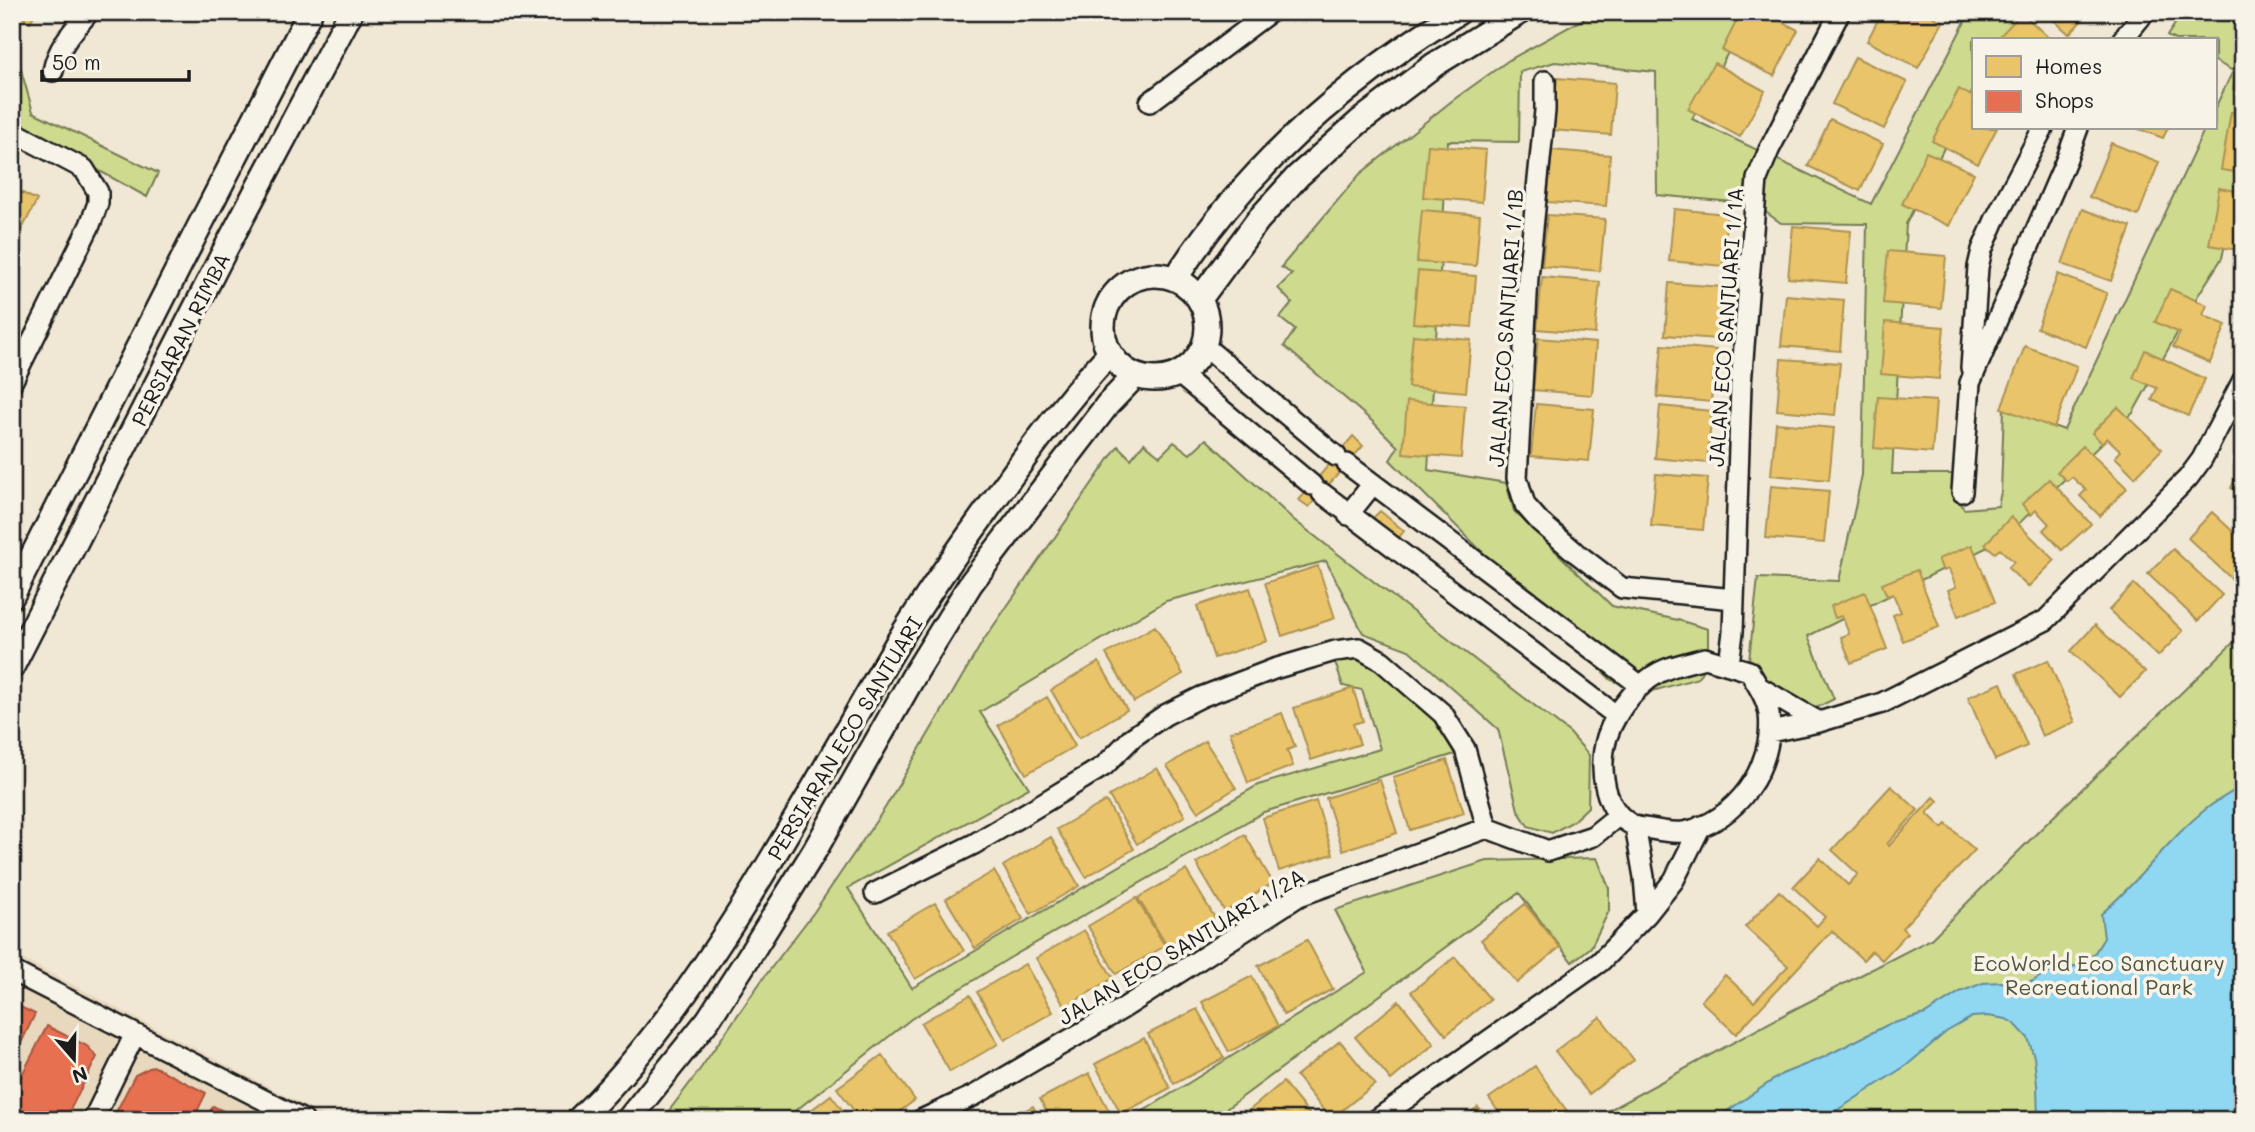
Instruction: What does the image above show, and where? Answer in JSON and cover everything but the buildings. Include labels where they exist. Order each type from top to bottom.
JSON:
[{"type":"street","points":[[53,71],[61,46],[89,12]]},
{"type":"street","name":"PERSIARAN RIMBA","points":[[12,596],[310,12]]},
{"type":"street","name":"PERSIARAN RIMBA","points":[[12,667],[226,248],[351,12]]},
{"type":"street","points":[[1150,103],[1270,12]]},
{"type":"street","points":[[1175,279],[1198,242],[1275,154],[1336,98],[1417,38],[1459,12]]},
{"type":"street","points":[[1200,299],[1258,220],[1298,176],[1359,122],[1434,65],[1520,12]]},
{"type":"street","name":"JALAN ECO SANTUARI 1/1A","points":[[1729,664],[1733,632],[1741,385],[1757,179],[1769,150],[1840,12]]},
{"type":"street","points":[[2124,38],[2145,12]]},
{"type":"street","name":"JALAN ECO SANTUARI 1/1B","points":[[1545,81],[1545,111],[1528,277],[1517,478],[1525,505],[1540,522],[1575,552],[1622,588],[1734,599]]},
{"type":"street","points":[[1962,492],[1978,267],[1995,220],[2042,130]]},
{"type":"street","points":[[1970,383],[2077,130]]},
{"type":"street","points":[[12,382],[90,225],[98,202],[98,192],[84,169],[18,133]]},
{"type":"street","points":[[1159,275],[1175,279],[1189,287],[1200,299],[1206,314],[1204,346],[1198,357],[1179,374],[1165,379],[1149,380],[1135,376],[1120,367],[1109,354],[1103,340],[1102,323],[1106,307],[1115,293],[1127,283],[1143,276],[1159,275]]},
{"type":"street","points":[[1204,346],[1372,485],[1642,686]]},
{"type":"street","name":"PERSIARAN ECO SANTUARI","points":[[578,1120],[604,1095],[681,1002],[788,835],[890,656],[946,568],[1029,452],[1109,354]]},
{"type":"street","points":[[1179,374],[1348,514],[1617,716]]},
{"type":"street","name":"PERSIARAN ECO SANTUARI","points":[[628,1120],[708,1020],[748,958],[816,850],[916,672],[971,583],[1086,433],[1135,376]]},
{"type":"street","points":[[1770,732],[1819,722],[1882,703],[2046,620],[2188,478],[2202,459],[2243,380]]},
{"type":"street","points":[[1348,514],[1372,485]]},
{"type":"street","points":[[875,893],[974,844],[1044,803],[1104,766],[1133,737],[1165,715],[1201,697],[1274,669],[1335,651],[1359,648],[1382,661],[1443,714],[1465,749],[1487,828],[1548,851],[1593,836],[1627,820],[1663,832],[1682,832],[1701,826],[1723,814],[1737,802],[1763,766],[1770,732],[1768,710],[1749,671],[1705,658],[1667,668],[1642,686],[1617,716],[1605,745],[1604,782],[1593,836]]},
{"type":"street","points":[[1759,687],[1819,722]]},
{"type":"street","points":[[1604,782],[1610,801],[1627,820],[1644,877],[1647,914]]},
{"type":"street","points":[[1376,1120],[1600,962],[1647,914],[1674,880],[1701,826]]},
{"type":"street","name":"JALAN ECO SANTUARI 1/2A","points":[[921,1120],[975,1095],[1122,1009],[1299,896],[1487,828]]},
{"type":"street","points":[[12,971],[303,1120]]},
{"type":"street","points":[[93,1120],[135,1034]]},
{"type":"shaded area","points":[[12,953],[332,1120],[12,1120]]},
{"type":"green space","points":[[1596,12],[1750,12],[1692,119],[1871,204],[1969,14],[2035,12],[2011,38],[1972,38],[1972,92],[1906,224],[1892,474],[1956,474],[1959,500],[1964,509],[1998,506],[2001,492],[2004,408],[2064,430],[2204,130],[2216,130],[2216,106],[2233,71],[2216,62],[2216,38],[2167,36],[2183,12],[2243,12],[2243,161],[2222,258],[2197,297],[2133,413],[2002,540],[1808,636],[1834,699],[1798,717],[1748,669],[1758,578],[1839,581],[1862,475],[1867,224],[1781,223],[1754,204],[1657,195],[1656,72],[1555,62],[1520,72],[1519,142],[1448,141],[1428,470],[1506,483],[1514,511],[1612,606],[1708,629],[1708,661],[1698,678],[1646,693],[1611,680],[1390,460],[1398,447],[1372,421],[1284,346],[1295,330],[1280,318],[1292,303],[1278,288],[1292,274],[1281,267],[1360,174],[1453,100],[1509,60]]},
{"type":"green space","points":[[12,59],[19,63],[33,112],[158,173],[147,197],[12,123]]},
{"type":"green space","points":[[1206,439],[1294,520],[1570,733],[1589,755],[1588,807],[1572,822],[1552,833],[1528,826],[1518,810],[1498,729],[1409,650],[1363,633],[1326,561],[1166,601],[980,712],[1029,788],[848,888],[912,988],[1258,785],[1380,749],[1362,690],[1343,686],[1335,662],[1349,658],[1364,660],[1394,678],[1448,735],[1455,754],[1264,812],[1008,959],[911,1019],[784,1120],[662,1120],[814,912],[885,808],[983,641],[1118,446],[1131,459],[1144,443],[1160,456],[1174,442],[1190,454]]},
{"type":"green space","name":"EcoWorld Eco Sanctuary Recreational Park","points":[[2243,633],[2243,1120],[1591,1120],[1789,1012],[1931,939]]},
{"type":"green space","points":[[1597,858],[1609,888],[1609,911],[1591,947],[1572,962],[1519,893],[1211,1120],[1129,1120],[1367,972],[1335,910],[1487,861]]},
{"type":"water","points":[[2243,785],[2243,1120],[2038,1120],[2034,1057],[2028,1038],[2006,1019],[1988,1016],[1972,1017],[1946,1032],[1907,1065],[1822,1120],[1714,1120],[1782,1074],[1822,1058],[1887,1025],[1925,1014],[1960,992],[1983,983],[2022,984],[2044,974],[2079,965],[2094,954],[2104,938],[2101,914],[2192,821]]}]
